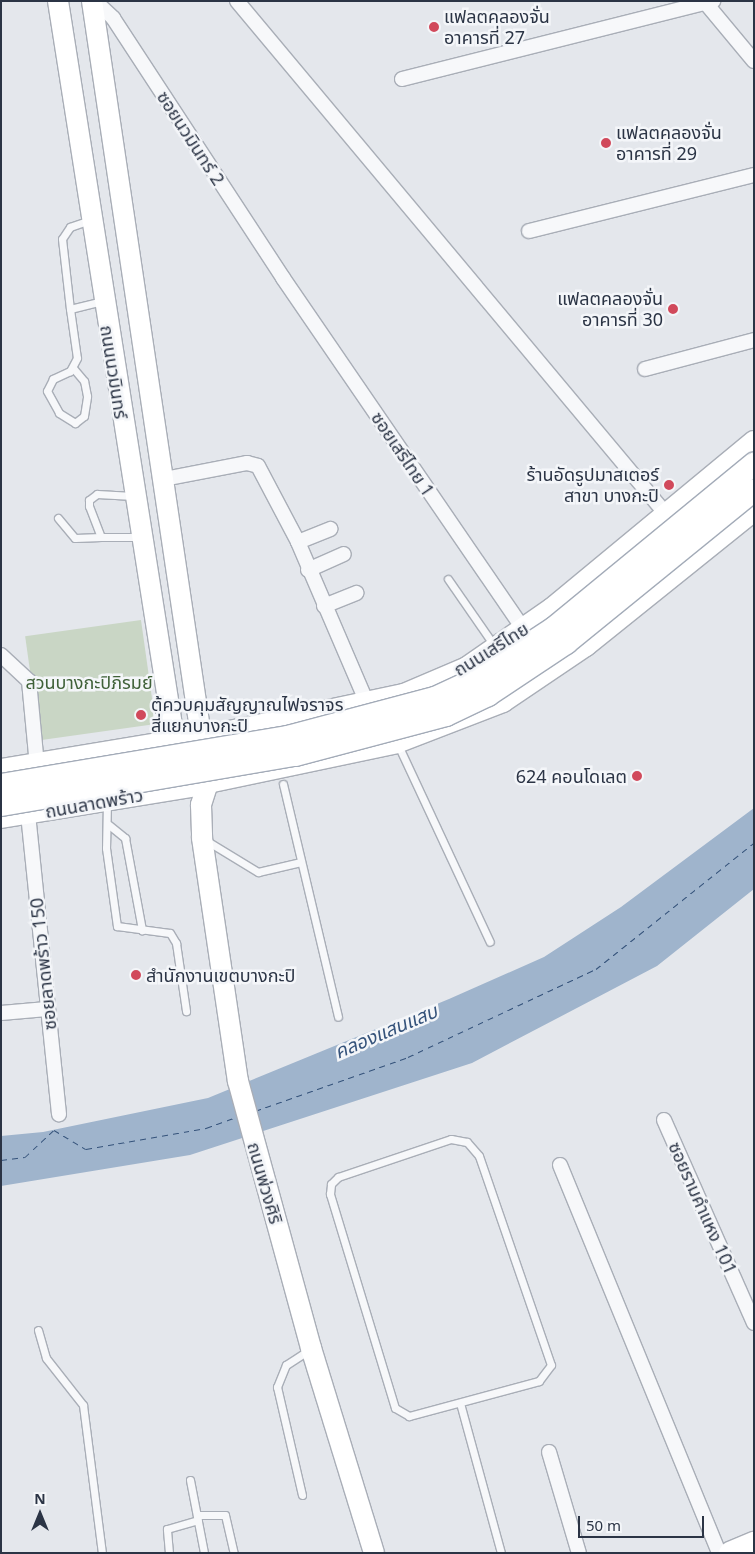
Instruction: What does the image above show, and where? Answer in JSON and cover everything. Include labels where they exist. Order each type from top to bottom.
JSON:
[{"type":"main road","name":"ถนนนวมินทร์","points":[[58,1],[90,220],[172,743]]},
{"type":"main road","name":"ถนนนวมินทร์","points":[[94,1],[201,737]]},
{"type":"main road","name":"ถนนเสรีไทย","points":[[172,743],[367,703],[439,681],[496,650],[524,630],[754,441]]},
{"type":"main road","points":[[1,785],[288,737],[435,698],[478,678],[546,634],[754,464]]},
{"type":"main road","points":[[1,805],[294,755],[446,715],[488,695],[566,643],[754,490]]},
{"type":"main road","points":[[187,787],[397,743],[477,714],[529,687],[754,511]]},
{"type":"main road","points":[[140,537],[171,532]]},
{"type":"main road","name":"ถนนพ่วงศิริ","points":[[201,737],[208,783],[201,805],[202,838],[238,1084],[311,1348],[374,1553]]},
{"type":"main road","points":[[1,770],[172,743],[187,787],[201,805]]},
{"type":"main road","name":"ถนนลาดพร้าว","points":[[1,817],[106,802],[187,787]]},
{"type":"main road","points":[[730,1553],[754,1543]]},
{"type":"street","name":"ซอยนวมินทร์ 2","points":[[94,1],[113,18],[283,278]]},
{"type":"street","points":[[237,1],[666,514]]},
{"type":"street","points":[[402,79],[708,2],[754,61]]},
{"type":"street","points":[[529,231],[754,175]]},
{"type":"street","name":"ซอยเสรีไทย 1","points":[[283,278],[524,630]]},
{"type":"street","points":[[645,369],[754,340]]},
{"type":"street","points":[[164,479],[256,464],[298,542],[308,570],[367,703]]},
{"type":"street","points":[[298,542],[331,529]]},
{"type":"street","points":[[308,570],[344,554]]},
{"type":"street","points":[[324,606],[358,593]]},
{"type":"street","points":[[1,655],[29,681],[37,765]]},
{"type":"street","name":"ซอยลาดพร้าว 150","points":[[28,814],[59,1114]]},
{"type":"street","points":[[1,1013],[47,1009]]},
{"type":"street","name":"ซอยรามคำแหง 101","points":[[664,1120],[754,1323]]},
{"type":"street","points":[[560,1165],[719,1553]]},
{"type":"street","points":[[549,1452],[579,1553]]},
{"type":"lane","points":[[73,368],[84,381],[87,396],[84,416],[75,423],[59,413],[48,391],[53,378],[73,368],[77,358],[62,239],[70,228],[90,220]]},
{"type":"lane","points":[[70,309],[103,301]]},
{"type":"lane","points":[[101,537],[89,500],[97,494],[134,496]]},
{"type":"lane","points":[[58,518],[75,538],[140,537]]},
{"type":"lane","points":[[448,579],[496,650]]},
{"type":"lane","points":[[397,743],[490,942]]},
{"type":"lane","points":[[283,784],[338,1017]]},
{"type":"lane","points":[[106,802],[109,825],[106,848],[114,917],[123,930],[164,929],[176,943],[186,1011]]},
{"type":"lane","points":[[109,825],[124,838],[142,930]]},
{"type":"lane","points":[[202,838],[258,872],[300,862]]},
{"type":"lane","points":[[451,1140],[467,1142],[479,1156],[551,1366],[540,1381],[460,1403],[409,1416],[394,1408],[330,1194],[338,1177],[451,1140]]},
{"type":"lane","points":[[38,1330],[46,1358],[83,1405],[102,1553]]},
{"type":"lane","points":[[302,1494],[277,1387],[282,1369],[311,1348]]},
{"type":"lane","points":[[460,1403],[501,1553]]},
{"type":"lane","points":[[190,1480],[204,1553]]},
{"type":"lane","points":[[169,1553],[167,1529],[198,1518],[225,1515],[234,1553]]},
{"type":"green space","name":"สวนบางกะปิภิรมย์","points":[[141,620],[156,724],[40,740],[25,636]]},
{"type":"water","name":"คลองแสนแสบ","points":[[754,808],[754,889],[657,966],[472,1063],[190,1155],[1,1186],[1,1136],[43,1132],[208,1098],[449,999],[544,957],[621,907]]},
{"type":"ferry route","points":[[255,1111],[408,1057],[596,969],[754,843]]},
{"type":"ferry route","points":[[1,1160],[25,1157],[54,1130],[86,1149],[206,1128],[237,1117]]},
{"type":"place","name":"แฟลตคลองจั่น อาคารที่ 27","points":[[434,27]]},
{"type":"place","name":"แฟลตคลองจั่น อาคารที่ 29","points":[[606,143]]},
{"type":"place","name":"แฟลตคลองจั่น อาคารที่ 30","points":[[673,309]]},
{"type":"place","name":"ร้านอัดรูปมาสเตอร์ สาขา บางกะปิ","points":[[669,485]]},
{"type":"place","name":"ตู้ควบคุมสัญญาณไฟจราจร สี่แยกบางกะปิ","points":[[141,715]]},
{"type":"place","name":"624 คอนโดเลต","points":[[637,776]]},
{"type":"place","name":"สำนักงานเขตบางกะปิ","points":[[136,975]]}]
